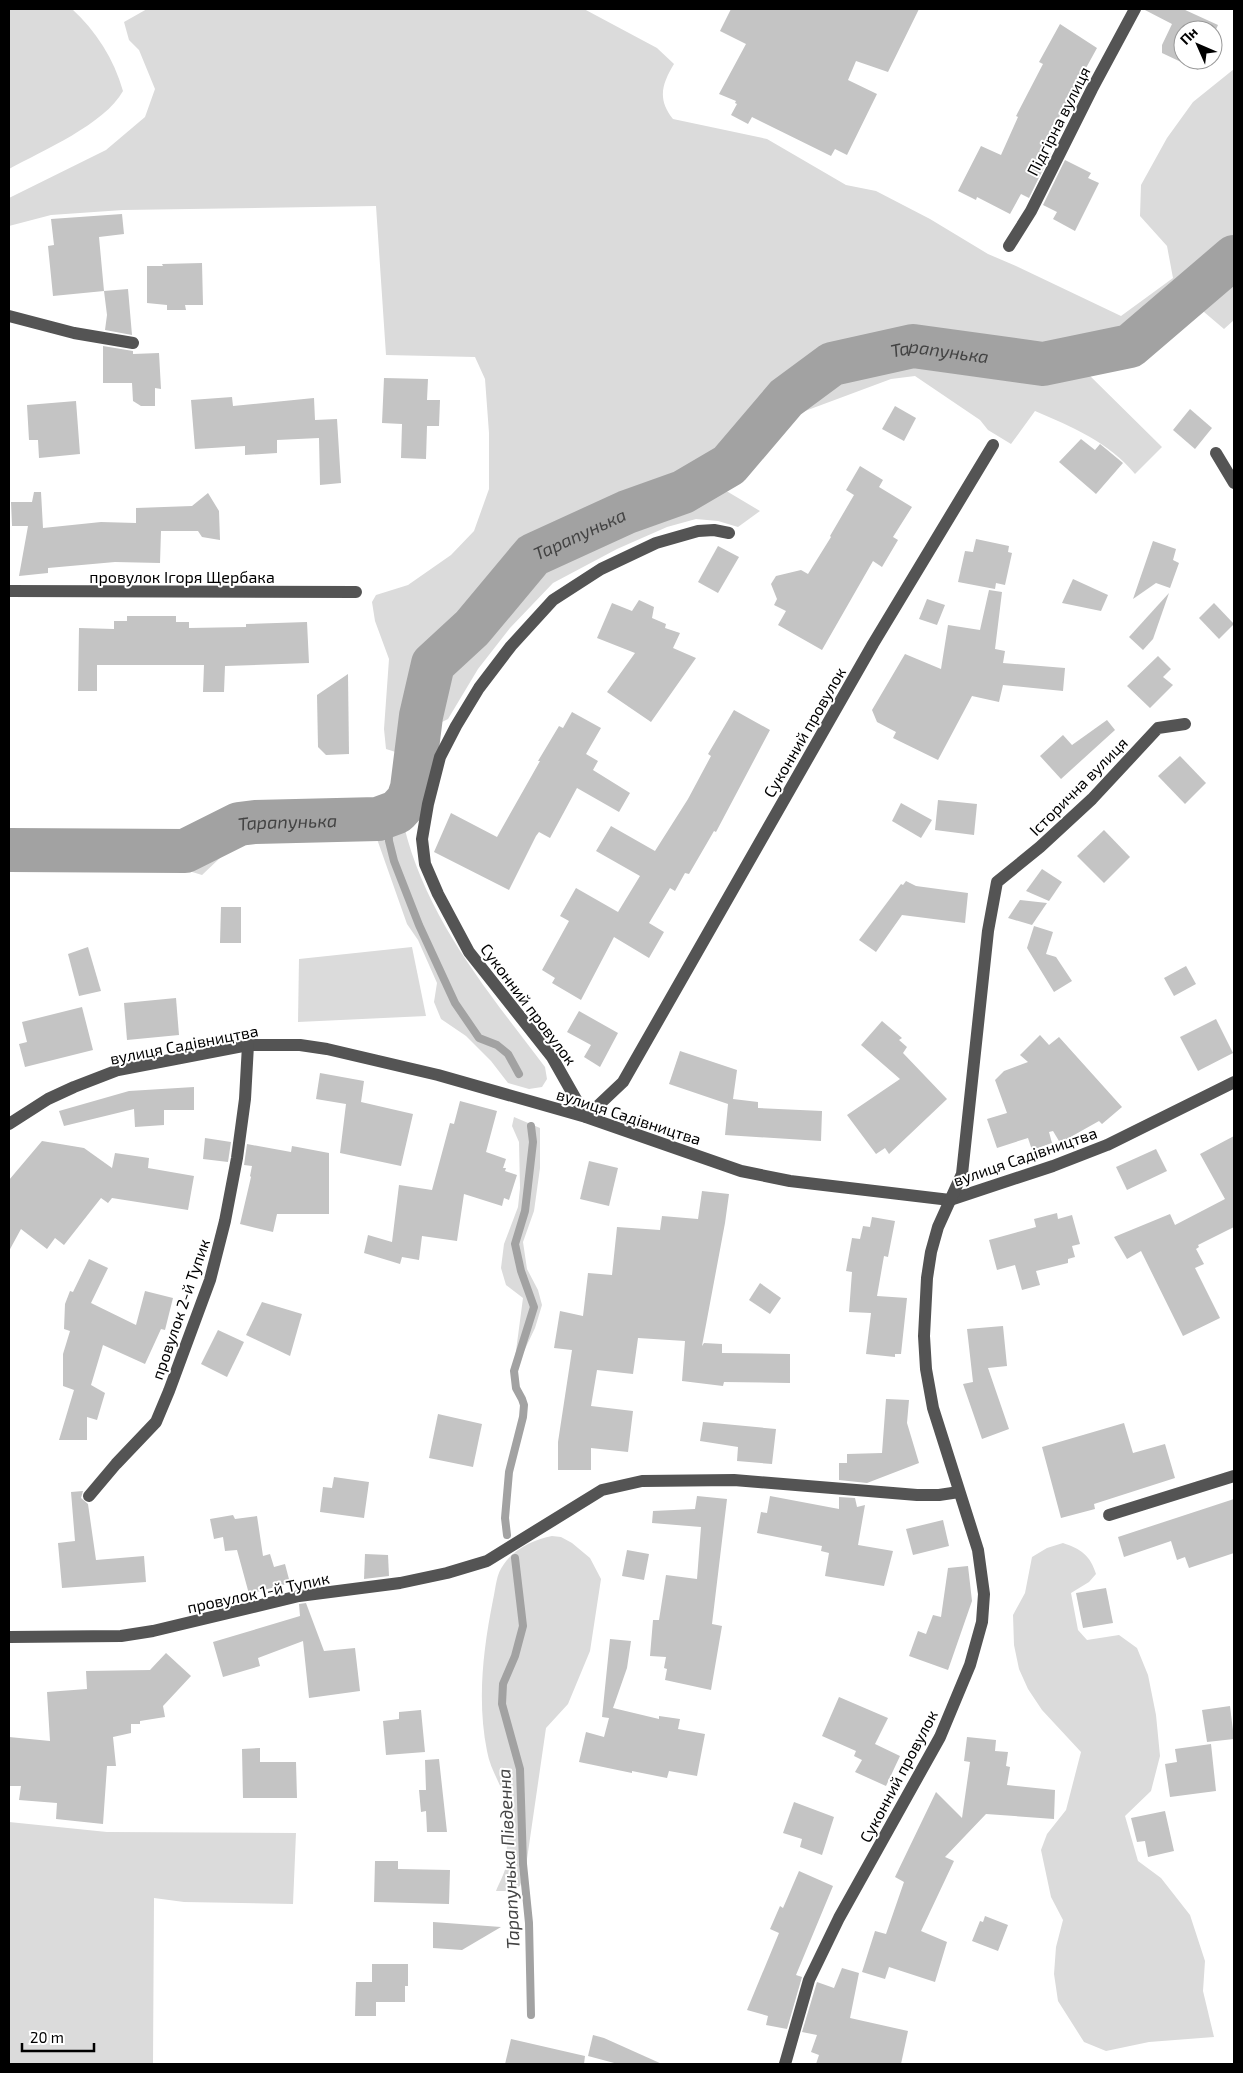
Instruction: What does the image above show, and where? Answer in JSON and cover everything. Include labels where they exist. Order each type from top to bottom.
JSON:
[{"type":"street","name":"Підгірна вулиця","points":[[1009,246],[1031,211],[1092,89],[1135,9]]},
{"type":"street","points":[[9,316],[74,333],[133,343]]},
{"type":"street","name":"Суконний провулок","points":[[729,533],[714,530],[698,531],[656,543],[601,569],[552,600],[511,646],[479,688],[440,757],[422,839],[425,864],[438,894],[469,952],[552,1058],[586,1117],[623,1082],[873,644],[993,445]]},
{"type":"street","points":[[1216,453],[1234,483]]},
{"type":"street","name":"провулок Ігоря Щербака","points":[[9,591],[356,592]]},
{"type":"street","name":"Історична вулиця","points":[[997,882],[1040,847],[1092,799],[1158,728],[1185,724]]},
{"type":"street","name":"Суконний провулок","points":[[785,2064],[808,1980],[839,1918],[940,1737],[970,1665],[978,1636],[983,1608],[978,1550],[929,1388],[924,1336],[927,1278],[931,1252],[938,1227],[962,1174],[988,931],[997,882]]},
{"type":"street","name":"вулиця Садівництва","points":[[9,1124],[48,1099],[74,1086],[118,1070],[248,1045],[300,1045],[438,1075],[586,1117],[741,1171],[790,1181],[950,1200],[1053,1166],[1107,1145],[1234,1082]]},
{"type":"street","name":"провулок 2-й Тупик","points":[[88,1496],[156,1422],[210,1280],[225,1221],[237,1158],[246,1099],[248,1045]]},
{"type":"street","points":[[1108,1516],[1234,1476]]},
{"type":"street","name":"провулок 1-й Тупик","points":[[9,1637],[129,1634],[196,1622],[299,1596],[400,1583],[446,1573],[487,1560],[602,1490],[642,1481],[734,1480],[908,1494],[939,1495],[959,1492]]},
{"type":"shaded area","points":[[9,9],[72,9],[103,46],[115,68],[123,91],[102,115],[72,136],[9,169]]},
{"type":"shaded area","points":[[147,9],[584,9],[657,48],[674,64],[664,85],[663,92],[665,105],[673,119],[767,139],[846,185],[876,191],[930,219],[988,254],[1121,316],[1173,278],[1167,246],[1140,216],[1141,185],[1167,138],[1193,102],[1234,69],[1234,320],[1224,329],[1197,306],[1141,344],[1114,359],[1084,370],[1162,447],[1135,474],[1102,444],[1035,411],[1011,444],[988,430],[980,420],[915,376],[891,379],[797,414],[718,486],[760,511],[738,527],[718,521],[696,519],[667,527],[617,549],[553,583],[510,628],[478,669],[448,719],[424,731],[422,750],[411,748],[402,754],[386,749],[384,729],[389,659],[375,621],[372,602],[376,595],[408,585],[451,555],[474,531],[489,489],[489,433],[485,379],[475,357],[386,355],[376,206],[123,210],[51,215],[9,226],[9,198],[106,150],[145,117],[155,89],[139,50],[129,40],[124,22]]},
{"type":"shaded area","points":[[249,809],[250,841],[221,857],[202,875],[178,868],[130,861],[9,863],[9,831],[129,834],[164,843],[205,831]]},
{"type":"shaded area","points":[[396,822],[404,826],[414,860],[427,892],[462,953],[502,1011],[545,1067],[547,1079],[542,1087],[529,1089],[508,1083],[491,1061],[466,1036],[441,1019],[434,1002],[437,983],[418,940],[407,924],[377,839],[381,826]]},
{"type":"shaded area","points":[[412,947],[426,1016],[298,1022],[299,959]]},
{"type":"shaded area","points":[[514,1117],[540,1128],[540,1168],[534,1211],[523,1242],[527,1269],[538,1290],[542,1305],[535,1328],[516,1368],[514,1366],[523,1298],[506,1285],[501,1268],[504,1244],[518,1207],[520,1188],[519,1142],[512,1126]]},
{"type":"shaded area","points":[[552,1536],[561,1537],[572,1543],[590,1558],[601,1579],[590,1651],[568,1704],[546,1728],[526,1866],[520,1886],[511,1891],[496,1891],[506,1866],[507,1813],[506,1801],[488,1758],[484,1732],[482,1676],[486,1638],[501,1568],[519,1549],[532,1542]]},
{"type":"shaded area","points":[[1063,1543],[1075,1548],[1088,1557],[1096,1574],[1089,1582],[1071,1593],[1078,1630],[1087,1640],[1119,1635],[1137,1648],[1148,1675],[1156,1715],[1160,1756],[1151,1791],[1125,1816],[1138,1861],[1161,1878],[1190,1915],[1205,1961],[1203,1991],[1214,2037],[1149,2042],[1106,2051],[1084,2042],[1058,2001],[1054,1974],[1056,1947],[1063,1920],[1051,1897],[1041,1850],[1047,1834],[1066,1810],[1081,1752],[1042,1710],[1028,1689],[1019,1669],[1014,1645],[1013,1615],[1025,1593],[1032,1557],[1047,1548]]},
{"type":"shaded area","points":[[9,1822],[107,1832],[296,1833],[293,1904],[184,1902],[154,1898],[153,2064],[9,2064]]},
{"type":"water","points":[[255,813],[345,816],[347,827],[278,835],[255,826]]},
{"type":"building","points":[[731,9],[919,9],[888,72],[856,61],[848,80],[877,94],[847,155],[835,149],[831,156],[752,117],[748,124],[731,115],[737,104],[735,103],[736,101],[719,94],[746,44],[720,31]]},
{"type":"building","points":[[1143,9],[1183,9],[1207,20],[1173,20],[1173,58],[1162,53],[1162,45],[1172,24]]},
{"type":"building","points":[[1060,24],[1097,48],[1057,121],[1044,150],[1051,153],[1029,198],[1021,194],[1010,214],[977,197],[976,200],[958,191],[981,146],[1001,155],[1018,117],[1016,116],[1043,64],[1039,62]]},
{"type":"building","points":[[1065,160],[1091,173],[1088,178],[1099,183],[1075,231],[1053,219],[1057,212],[1043,205]]},
{"type":"building","points":[[122,214],[124,234],[99,237],[104,291],[53,296],[48,246],[54,245],[51,219]]},
{"type":"building","points":[[202,263],[203,305],[185,305],[186,310],[167,310],[167,305],[147,303],[147,266]]},
{"type":"building","points":[[128,289],[132,335],[105,330],[107,315],[104,291]]},
{"type":"building","points":[[103,346],[133,351],[133,354],[159,353],[161,389],[155,388],[155,406],[141,406],[133,401],[132,383],[103,383]]},
{"type":"building","points":[[384,378],[428,379],[427,400],[440,400],[439,426],[427,426],[426,459],[401,458],[402,424],[382,423]]},
{"type":"building","points":[[232,397],[233,406],[314,398],[315,420],[337,419],[341,483],[320,485],[319,438],[277,440],[277,453],[245,455],[245,446],[195,449],[191,400]]},
{"type":"building","points":[[76,401],[80,454],[39,458],[38,440],[29,440],[27,405]]},
{"type":"building","points":[[895,406],[916,418],[904,441],[882,429]]},
{"type":"building","points":[[1190,409],[1212,428],[1195,449],[1173,430]]},
{"type":"building","points":[[1081,439],[1095,450],[1100,444],[1123,463],[1096,494],[1059,462]]},
{"type":"building","points":[[860,466],[883,480],[879,487],[912,507],[893,537],[898,540],[882,567],[873,561],[822,650],[778,625],[786,611],[774,605],[777,599],[771,584],[776,576],[801,570],[808,574],[854,495],[846,490]]},
{"type":"building","points":[[34,492],[41,492],[43,528],[101,522],[136,523],[136,508],[192,506],[208,493],[219,511],[220,540],[202,537],[198,531],[161,531],[160,563],[115,562],[48,568],[48,573],[19,576],[28,526],[12,526],[11,502],[32,502]]},
{"type":"building","points":[[976,539],[1009,546],[1008,552],[1012,553],[1005,585],[996,583],[995,589],[958,582],[965,551],[973,552]]},
{"type":"building","points":[[1153,541],[1176,549],[1173,560],[1179,563],[1170,588],[1156,583],[1133,599]]},
{"type":"building","points":[[718,546],[739,557],[718,593],[698,582]]},
{"type":"building","points":[[1073,579],[1108,595],[1101,611],[1062,603]]},
{"type":"building","points":[[989,590],[1002,592],[995,649],[1005,651],[1003,663],[1065,668],[1063,691],[1003,685],[999,702],[972,696],[938,760],[893,738],[896,732],[877,722],[872,710],[905,654],[941,669],[948,625],[980,630]]},
{"type":"building","points":[[1169,593],[1153,639],[1143,650],[1129,637]]},
{"type":"building","points":[[927,599],[945,605],[937,625],[919,619]]},
{"type":"building","points":[[639,600],[654,607],[652,618],[666,624],[665,628],[680,633],[673,648],[696,658],[651,722],[607,692],[635,653],[597,638],[612,603],[632,611]]},
{"type":"building","points":[[1214,603],[1234,624],[1219,639],[1199,618]]},
{"type":"building","points":[[127,616],[176,616],[176,622],[189,622],[189,628],[246,627],[246,624],[307,622],[309,663],[225,666],[224,692],[203,692],[204,665],[97,665],[97,691],[78,691],[79,628],[114,629],[114,621],[127,621]]},
{"type":"building","points":[[1158,656],[1171,669],[1163,677],[1173,685],[1150,708],[1127,686]]},
{"type":"building","points":[[348,674],[349,754],[326,755],[318,747],[317,695]]},
{"type":"building","points":[[734,710],[770,730],[716,832],[714,831],[689,874],[685,873],[675,891],[670,888],[649,923],[664,932],[649,958],[614,937],[581,1000],[552,983],[555,978],[542,970],[569,921],[560,916],[576,888],[618,912],[640,876],[596,851],[611,826],[655,851],[688,799],[711,756],[708,754]]},
{"type":"building","points":[[572,712],[601,728],[586,754],[598,761],[593,770],[630,793],[619,812],[577,788],[550,838],[539,832],[536,836],[509,890],[434,852],[451,813],[497,837],[559,726],[563,728]]},
{"type":"building","points":[[1107,720],[1115,730],[1061,779],[1040,756],[1063,735],[1072,745]]},
{"type":"building","points":[[1180,756],[1206,783],[1185,804],[1158,776]]},
{"type":"building","points":[[938,800],[977,804],[974,835],[935,830]]},
{"type":"building","points":[[901,803],[932,820],[921,838],[892,821]]},
{"type":"building","points":[[1104,830],[1130,857],[1104,883],[1077,856]]},
{"type":"building","points":[[1042,869],[1062,882],[1049,901],[1026,891]]},
{"type":"building","points":[[906,881],[916,886],[968,893],[965,923],[902,915],[876,952],[859,940],[901,884],[903,885]]},
{"type":"building","points":[[1020,900],[1047,903],[1032,925],[1008,918]]},
{"type":"building","points":[[221,907],[241,907],[241,943],[220,943]]},
{"type":"building","points":[[1034,926],[1053,932],[1046,954],[1056,957],[1072,981],[1054,992],[1027,948]]},
{"type":"building","points":[[88,947],[101,991],[79,996],[68,954]]},
{"type":"building","points":[[1186,966],[1196,984],[1174,996],[1164,978]]},
{"type":"building","points":[[176,998],[179,1035],[127,1040],[124,1003]]},
{"type":"building","points":[[82,1007],[93,1050],[25,1067],[19,1044],[27,1042],[22,1022]]},
{"type":"building","points":[[579,1011],[618,1033],[600,1067],[584,1057],[591,1045],[567,1032]]},
{"type":"building","points":[[1216,1019],[1233,1053],[1198,1071],[1180,1037]]},
{"type":"building","points":[[882,1021],[902,1038],[899,1040],[907,1047],[903,1053],[947,1099],[889,1154],[885,1148],[876,1154],[847,1115],[900,1079],[861,1045]]},
{"type":"building","points":[[1040,1035],[1049,1045],[1059,1037],[1122,1107],[1102,1124],[1099,1121],[1067,1139],[1059,1141],[1053,1131],[1049,1132],[1052,1143],[1032,1150],[1028,1138],[997,1148],[987,1119],[1007,1113],[995,1080],[1004,1071],[1028,1062],[1020,1055]]},
{"type":"building","points":[[680,1051],[737,1070],[733,1099],[758,1102],[758,1108],[822,1111],[821,1141],[725,1135],[728,1104],[669,1084]]},
{"type":"building","points":[[320,1073],[364,1081],[361,1102],[413,1114],[401,1166],[340,1153],[346,1104],[316,1099]]},
{"type":"building","points":[[194,1087],[194,1110],[164,1110],[164,1125],[135,1127],[134,1109],[64,1126],[59,1111],[129,1091]]},
{"type":"building","points":[[460,1101],[497,1111],[486,1152],[506,1159],[503,1168],[506,1168],[505,1171],[517,1175],[509,1200],[504,1198],[502,1206],[464,1194],[457,1241],[422,1236],[419,1260],[402,1257],[400,1264],[364,1253],[368,1235],[392,1242],[399,1185],[432,1190],[450,1123],[454,1124]]},
{"type":"building","points":[[1234,1136],[1234,1227],[1198,1245],[1199,1247],[1196,1249],[1204,1264],[1195,1268],[1220,1318],[1183,1336],[1141,1251],[1127,1259],[1114,1237],[1170,1214],[1175,1225],[1225,1199],[1200,1154]]},
{"type":"building","points":[[205,1138],[231,1142],[228,1162],[203,1159]]},
{"type":"building","points":[[42,1141],[84,1148],[112,1168],[115,1153],[149,1158],[148,1168],[194,1176],[188,1210],[112,1198],[108,1203],[101,1198],[64,1245],[55,1238],[47,1249],[21,1229],[9,1251],[9,1180]]},
{"type":"building","points":[[247,1144],[291,1152],[292,1146],[329,1153],[329,1214],[277,1214],[273,1232],[240,1224],[252,1166],[244,1165]]},
{"type":"building","points":[[1156,1149],[1167,1171],[1127,1190],[1116,1167]]},
{"type":"building","points":[[589,1161],[618,1168],[609,1206],[580,1199]]},
{"type":"building","points":[[702,1191],[729,1194],[702,1346],[704,1343],[722,1344],[722,1353],[790,1354],[790,1383],[724,1382],[723,1386],[682,1381],[685,1341],[638,1338],[633,1374],[597,1370],[591,1406],[633,1411],[628,1452],[591,1448],[591,1470],[558,1470],[558,1442],[572,1350],[554,1348],[560,1311],[583,1316],[588,1273],[612,1275],[617,1227],[660,1230],[662,1216],[698,1219]]},
{"type":"building","points":[[1057,1213],[1058,1219],[1072,1215],[1080,1244],[1072,1246],[1075,1257],[1068,1259],[1068,1263],[1036,1271],[1040,1285],[1022,1290],[1015,1265],[997,1270],[989,1240],[1036,1227],[1034,1219]]},
{"type":"building","points":[[872,1217],[895,1221],[888,1257],[884,1256],[877,1296],[907,1298],[901,1354],[895,1354],[895,1357],[866,1354],[871,1313],[849,1312],[852,1272],[846,1271],[852,1238],[860,1239],[863,1226],[870,1227]]},
{"type":"building","points":[[89,1259],[108,1268],[91,1303],[136,1325],[145,1291],[173,1298],[165,1330],[161,1329],[145,1364],[103,1345],[91,1385],[105,1393],[97,1420],[87,1417],[87,1440],[59,1440],[74,1390],[63,1386],[63,1354],[70,1331],[64,1329],[65,1304],[70,1291],[73,1292]]},
{"type":"building","points":[[760,1283],[781,1298],[770,1314],[749,1300]]},
{"type":"building","points":[[262,1302],[302,1314],[290,1356],[246,1335]]},
{"type":"building","points":[[1003,1326],[1007,1366],[988,1368],[1009,1429],[982,1439],[963,1384],[973,1382],[967,1329]]},
{"type":"building","points":[[218,1330],[244,1342],[227,1377],[201,1364]]},
{"type":"building","points":[[886,1399],[909,1400],[907,1423],[919,1463],[867,1483],[839,1480],[839,1463],[847,1463],[847,1454],[882,1453]]},
{"type":"building","points":[[438,1414],[482,1424],[473,1467],[429,1458]]},
{"type":"building","points":[[703,1422],[776,1429],[772,1464],[737,1461],[738,1447],[700,1441]]},
{"type":"building","points":[[1124,1423],[1133,1453],[1165,1444],[1175,1478],[1094,1504],[1095,1509],[1061,1518],[1042,1447]]},
{"type":"building","points":[[334,1477],[369,1482],[364,1518],[320,1512],[323,1487],[332,1488]]},
{"type":"building","points":[[83,1491],[81,1498],[88,1504],[96,1560],[144,1556],[146,1582],[62,1588],[58,1543],[75,1541],[71,1492]]},
{"type":"building","points":[[697,1496],[727,1499],[712,1624],[722,1626],[711,1690],[665,1680],[667,1669],[664,1668],[666,1657],[650,1656],[653,1620],[659,1620],[666,1575],[697,1579],[701,1527],[652,1523],[653,1511],[695,1509]]},
{"type":"building","points":[[770,1496],[839,1509],[839,1497],[855,1498],[857,1507],[865,1505],[858,1545],[893,1551],[884,1586],[825,1576],[829,1553],[821,1551],[822,1546],[757,1533],[761,1512],[767,1513]]},
{"type":"building","points":[[1234,1499],[1234,1553],[1189,1568],[1185,1557],[1177,1560],[1171,1541],[1124,1557],[1118,1537]]},
{"type":"building","points":[[233,1515],[235,1519],[257,1516],[263,1556],[270,1554],[274,1567],[285,1564],[290,1583],[249,1594],[237,1550],[225,1551],[223,1537],[214,1539],[210,1519]]},
{"type":"building","points":[[943,1520],[949,1546],[913,1555],[906,1529]]},
{"type":"building","points":[[627,1550],[649,1554],[644,1580],[622,1576]]},
{"type":"building","points":[[365,1554],[388,1555],[389,1576],[364,1579]]},
{"type":"building","points":[[968,1566],[972,1601],[948,1670],[909,1656],[918,1631],[926,1634],[933,1615],[941,1617],[948,1568]]},
{"type":"building","points":[[1106,1588],[1113,1623],[1083,1628],[1076,1593]]},
{"type":"building","points":[[306,1603],[324,1651],[355,1648],[360,1691],[309,1698],[303,1641],[258,1658],[260,1666],[223,1677],[213,1642],[300,1616],[299,1604]]},
{"type":"building","points":[[610,1639],[631,1641],[627,1668],[613,1708],[659,1719],[659,1716],[680,1719],[678,1729],[705,1734],[697,1776],[669,1771],[667,1778],[579,1762],[586,1732],[604,1737],[609,1718],[602,1717]]},
{"type":"building","points":[[166,1653],[191,1676],[163,1706],[165,1717],[140,1721],[140,1724],[131,1724],[131,1733],[113,1737],[116,1766],[107,1766],[103,1824],[56,1819],[57,1803],[19,1800],[21,1786],[9,1786],[9,1737],[50,1741],[47,1692],[87,1689],[86,1671],[150,1670]]},
{"type":"building","points":[[839,1697],[888,1718],[875,1744],[900,1756],[886,1786],[855,1772],[862,1760],[854,1756],[856,1751],[822,1736]]},
{"type":"building","points":[[1230,1706],[1234,1739],[1207,1742],[1202,1710]]},
{"type":"building","points":[[421,1710],[425,1752],[386,1755],[383,1721],[399,1719],[399,1712]]},
{"type":"building","points":[[967,1737],[996,1740],[995,1751],[1008,1752],[1006,1766],[1010,1767],[1007,1785],[1055,1790],[1054,1819],[986,1814],[945,1857],[954,1861],[921,1931],[947,1942],[935,1982],[889,1967],[885,1979],[862,1972],[875,1931],[886,1934],[904,1882],[895,1877],[936,1792],[962,1818],[970,1762],[964,1761]]},
{"type":"building","points":[[1211,1744],[1216,1791],[1170,1797],[1165,1764],[1177,1762],[1175,1749]]},
{"type":"building","points":[[260,1748],[260,1762],[296,1762],[297,1798],[243,1798],[242,1749]]},
{"type":"building","points":[[439,1759],[447,1832],[427,1832],[426,1811],[421,1812],[419,1790],[426,1790],[425,1760]]},
{"type":"building","points":[[794,1802],[834,1817],[822,1855],[800,1847],[802,1839],[783,1833]]},
{"type":"building","points":[[1165,1811],[1174,1851],[1148,1857],[1145,1841],[1137,1842],[1131,1818]]},
{"type":"building","points":[[375,1861],[398,1861],[398,1869],[450,1870],[449,1904],[374,1902]]},
{"type":"building","points":[[799,1871],[833,1886],[796,1975],[802,1977],[787,2029],[766,2025],[768,2016],[747,2010],[779,1933],[770,1929],[780,1906],[783,1908]]},
{"type":"building","points":[[985,1916],[1008,1925],[998,1951],[972,1941],[980,1921],[983,1922]]},
{"type":"building","points":[[433,1922],[501,1927],[462,1950],[433,1948]]},
{"type":"building","points":[[372,1964],[408,1964],[408,1986],[405,1986],[405,2002],[376,2002],[376,2016],[355,2016],[356,1982],[372,1982]]},
{"type":"building","points":[[842,1968],[859,1973],[850,2018],[908,2031],[901,2064],[816,2064],[819,2055],[811,2052],[817,2035],[802,2032],[817,1982],[834,1988]]},
{"type":"building","points":[[593,2035],[662,2064],[618,2064],[588,2056]]},
{"type":"building","points":[[511,2039],[585,2056],[584,2064],[505,2064]]},
{"type":"waterway","name":"Тарапунька","points":[[9,850],[185,851],[239,824],[378,819],[397,812],[408,800],[412,788],[421,716],[433,664],[472,628],[533,555],[627,512],[683,492],[729,465],[786,398],[832,364],[913,346],[1043,364],[1130,346],[1234,257]]},
{"type":"waterway","name":"Тарапунька Південна","points":[[388,817],[389,841],[394,861],[419,925],[455,1003],[479,1038],[497,1045],[508,1054],[519,1074]]},
{"type":"waterway","name":"Тарапунька Південна","points":[[507,1535],[505,1518],[509,1472],[523,1417],[524,1405],[516,1388],[514,1371],[534,1307],[521,1271],[515,1244],[525,1211],[533,1142],[531,1126]]},
{"type":"waterway","name":"Тарапунька Південна","points":[[515,1558],[523,1626],[515,1656],[503,1684],[502,1704],[520,1769],[523,1864],[529,1923],[531,2015]]}]
